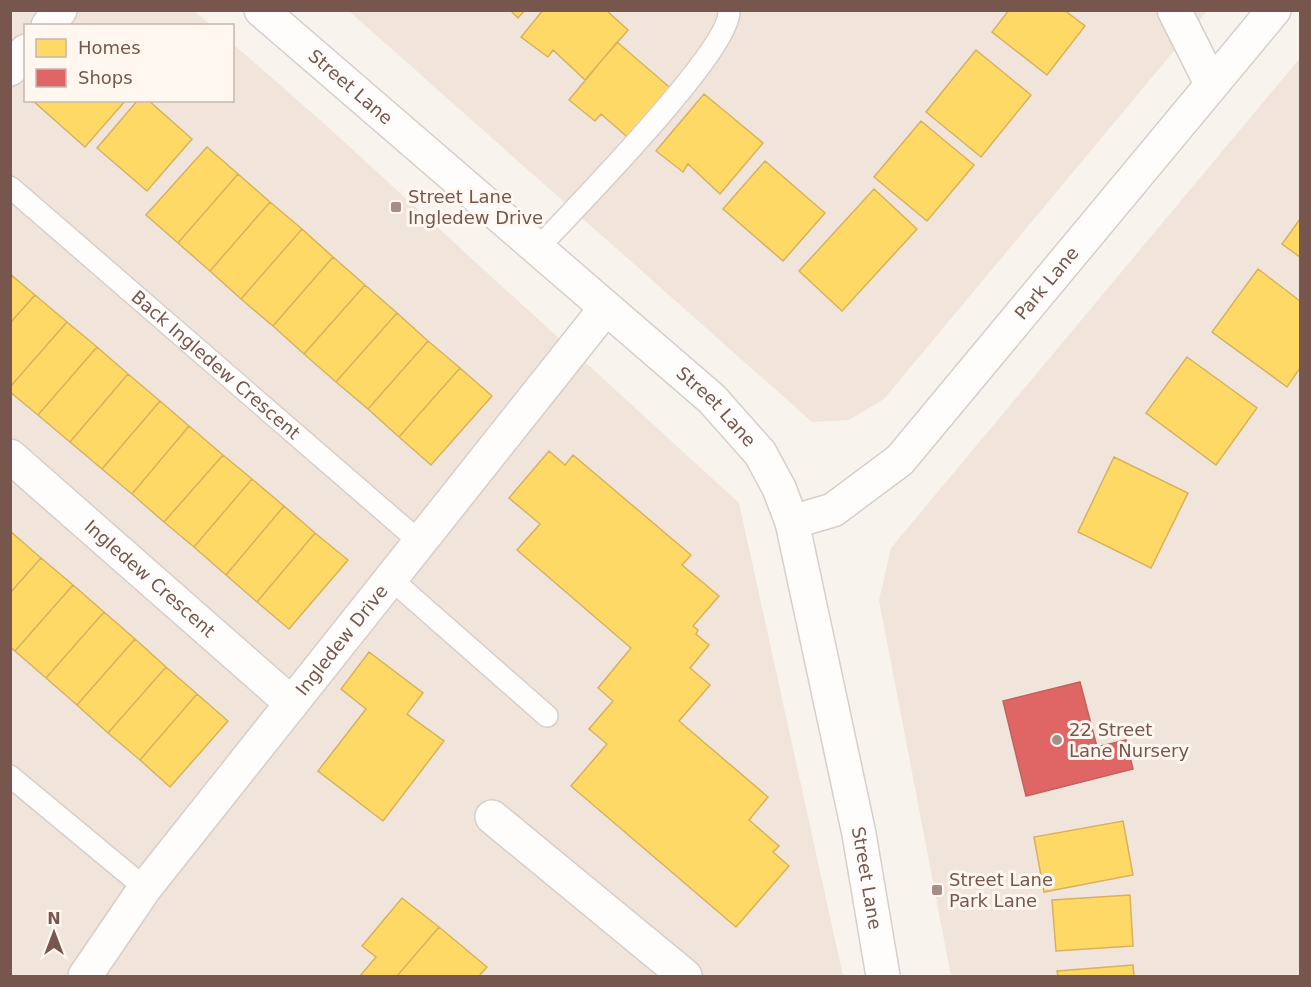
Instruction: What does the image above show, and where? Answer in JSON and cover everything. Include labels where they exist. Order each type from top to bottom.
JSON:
[{"type":"street","points":[[50,24],[60,10]]},
{"type":"street","points":[[1174,10],[1211,83]]},
{"type":"street","name":"Park Lane","points":[[792,522],[833,510],[900,460],[1274,10]]},
{"type":"street","name":"Street Lane","points":[[262,11],[712,399],[760,453],[779,488],[792,522],[859,834],[883,976]]},
{"type":"street","points":[[10,69],[24,53]]},
{"type":"street","name":"Ingledew Drive","points":[[85,976],[145,888],[290,702],[605,309]]},
{"type":"street","name":"Ingledew Crescent","points":[[10,456],[290,702]]},
{"type":"street","points":[[492,817],[685,976]]},
{"type":"lane","points":[[537,249],[663,113],[726,29],[729,10]]},
{"type":"lane","name":"Back Ingledew Crescent","points":[[10,187],[420,542]]},
{"type":"lane","points":[[390,579],[547,716]]},
{"type":"lane","points":[[10,776],[145,888]]},
{"type":"shaded area","points":[[10,11],[194,11],[210,24],[24,24],[24,102],[234,102],[234,45],[319,119],[739,503],[843,976],[11,976]]},
{"type":"shaded area","points":[[349,11],[1207,11],[884,399],[849,420],[812,422]]},
{"type":"shaded area","points":[[1300,58],[1300,976],[951,976],[879,600],[891,548]]},
{"type":"building: Homes","points":[[510,10],[525,10],[518,18]]},
{"type":"building: Homes","points":[[543,10],[606,10],[628,30],[585,80],[553,50],[548,57],[521,37]]},
{"type":"building: Homes","points":[[1009,10],[1064,10],[1085,26],[1047,75],[992,32]]},
{"type":"building: Homes","points":[[617,42],[675,92],[633,142],[601,114],[595,121],[569,100]]},
{"type":"building: Homes","points":[[976,50],[1031,95],[981,157],[926,112]]},
{"type":"building: Homes","points":[[704,94],[763,143],[720,194],[688,164],[683,172],[656,151]]},
{"type":"building: Homes","points":[[34,102],[124,102],[85,147]]},
{"type":"building: Homes","points":[[136,102],[150,102],[192,139],[147,191],[97,148]]},
{"type":"building: Homes","points":[[921,121],[974,165],[927,221],[874,177]]},
{"type":"building: Homes","points":[[207,147],[238,174],[178,243],[146,215]]},
{"type":"building: Homes","points":[[765,161],[825,213],[783,261],[723,209]]},
{"type":"building: Homes","points":[[238,174],[270,202],[210,271],[178,243]]},
{"type":"building: Homes","points":[[874,189],[917,229],[842,311],[799,271]]},
{"type":"building: Homes","points":[[270,202],[302,229],[241,299],[210,271]]},
{"type":"building: Homes","points":[[1300,219],[1300,257],[1282,244]]},
{"type":"building: Homes","points":[[302,229],[333,257],[273,326],[241,299]]},
{"type":"building: Homes","points":[[333,257],[365,285],[304,354],[273,326]]},
{"type":"building: Homes","points":[[1258,269],[1300,301],[1300,368],[1287,387],[1212,332]]},
{"type":"building: Homes","points":[[10,274],[35,295],[10,323]]},
{"type":"building: Homes","points":[[365,285],[397,313],[336,382],[304,354]]},
{"type":"building: Homes","points":[[35,295],[67,322],[10,387],[10,323]]},
{"type":"building: Homes","points":[[397,313],[428,341],[368,409],[336,382]]},
{"type":"building: Homes","points":[[67,322],[97,347],[38,415],[10,392],[10,387]]},
{"type":"building: Homes","points":[[428,341],[460,368],[399,437],[368,409]]},
{"type":"building: Homes","points":[[97,347],[128,374],[70,442],[38,415]]},
{"type":"building: Homes","points":[[1187,357],[1257,408],[1216,465],[1146,413]]},
{"type":"building: Homes","points":[[460,368],[492,396],[431,465],[399,437]]},
{"type":"building: Homes","points":[[128,374],[160,401],[102,469],[70,442]]},
{"type":"building: Homes","points":[[160,401],[189,426],[132,494],[102,469]]},
{"type":"building: Homes","points":[[189,426],[223,455],[164,522],[132,494]]},
{"type":"building: Homes","points":[[549,451],[565,465],[573,455],[691,555],[682,565],[719,596],[693,626],[698,630],[696,634],[709,645],[690,668],[710,685],[679,721],[768,797],[749,820],[779,846],[773,852],[789,866],[736,927],[571,786],[607,744],[589,729],[613,701],[598,688],[631,648],[517,550],[540,524],[509,498]]},
{"type":"building: Homes","points":[[223,455],[252,479],[194,547],[164,522]]},
{"type":"building: Homes","points":[[1114,457],[1188,493],[1151,568],[1078,532]]},
{"type":"building: Homes","points":[[252,479],[284,506],[226,575],[194,547]]},
{"type":"building: Homes","points":[[284,506],[315,533],[257,602],[226,575]]},
{"type":"building: Homes","points":[[10,531],[41,558],[10,593]]},
{"type":"building: Homes","points":[[315,533],[348,560],[289,629],[257,602]]},
{"type":"building: Homes","points":[[41,558],[73,585],[15,651],[10,647],[10,593]]},
{"type":"building: Homes","points":[[73,585],[104,612],[46,678],[15,651]]},
{"type":"building: Homes","points":[[104,612],[135,639],[77,705],[46,678]]},
{"type":"building: Homes","points":[[135,639],[166,667],[108,733],[77,705]]},
{"type":"building: Homes","points":[[369,652],[423,693],[407,714],[444,741],[383,821],[318,771],[366,709],[341,689]]},
{"type":"building: Homes","points":[[166,667],[197,694],[140,760],[108,733]]},
{"type":"building: Homes","points":[[197,694],[228,721],[170,787],[140,760]]},
{"type":"building: Homes","points":[[1123,821],[1133,875],[1044,892],[1034,837]]},
{"type":"building: Homes","points":[[1130,895],[1133,946],[1056,951],[1052,900]]},
{"type":"building: Homes","points":[[402,898],[439,927],[397,976],[360,976],[376,957],[362,946]]},
{"type":"building: Homes","points":[[439,927],[487,967],[479,976],[397,976]]},
{"type":"building: Homes","points":[[1133,965],[1134,976],[1058,976],[1057,971]]},
{"type":"building: Shops","points":[[1080,682],[1097,747],[1126,740],[1133,769],[1026,796],[1003,701]]},
{"type":"place","name":"Street Lane Ingledew Drive","points":[[396,207]]},
{"type":"place","name":"22 Street Lane Nursery","points":[[1057,740]]},
{"type":"place","name":"Street Lane Park Lane","points":[[937,890]]}]
